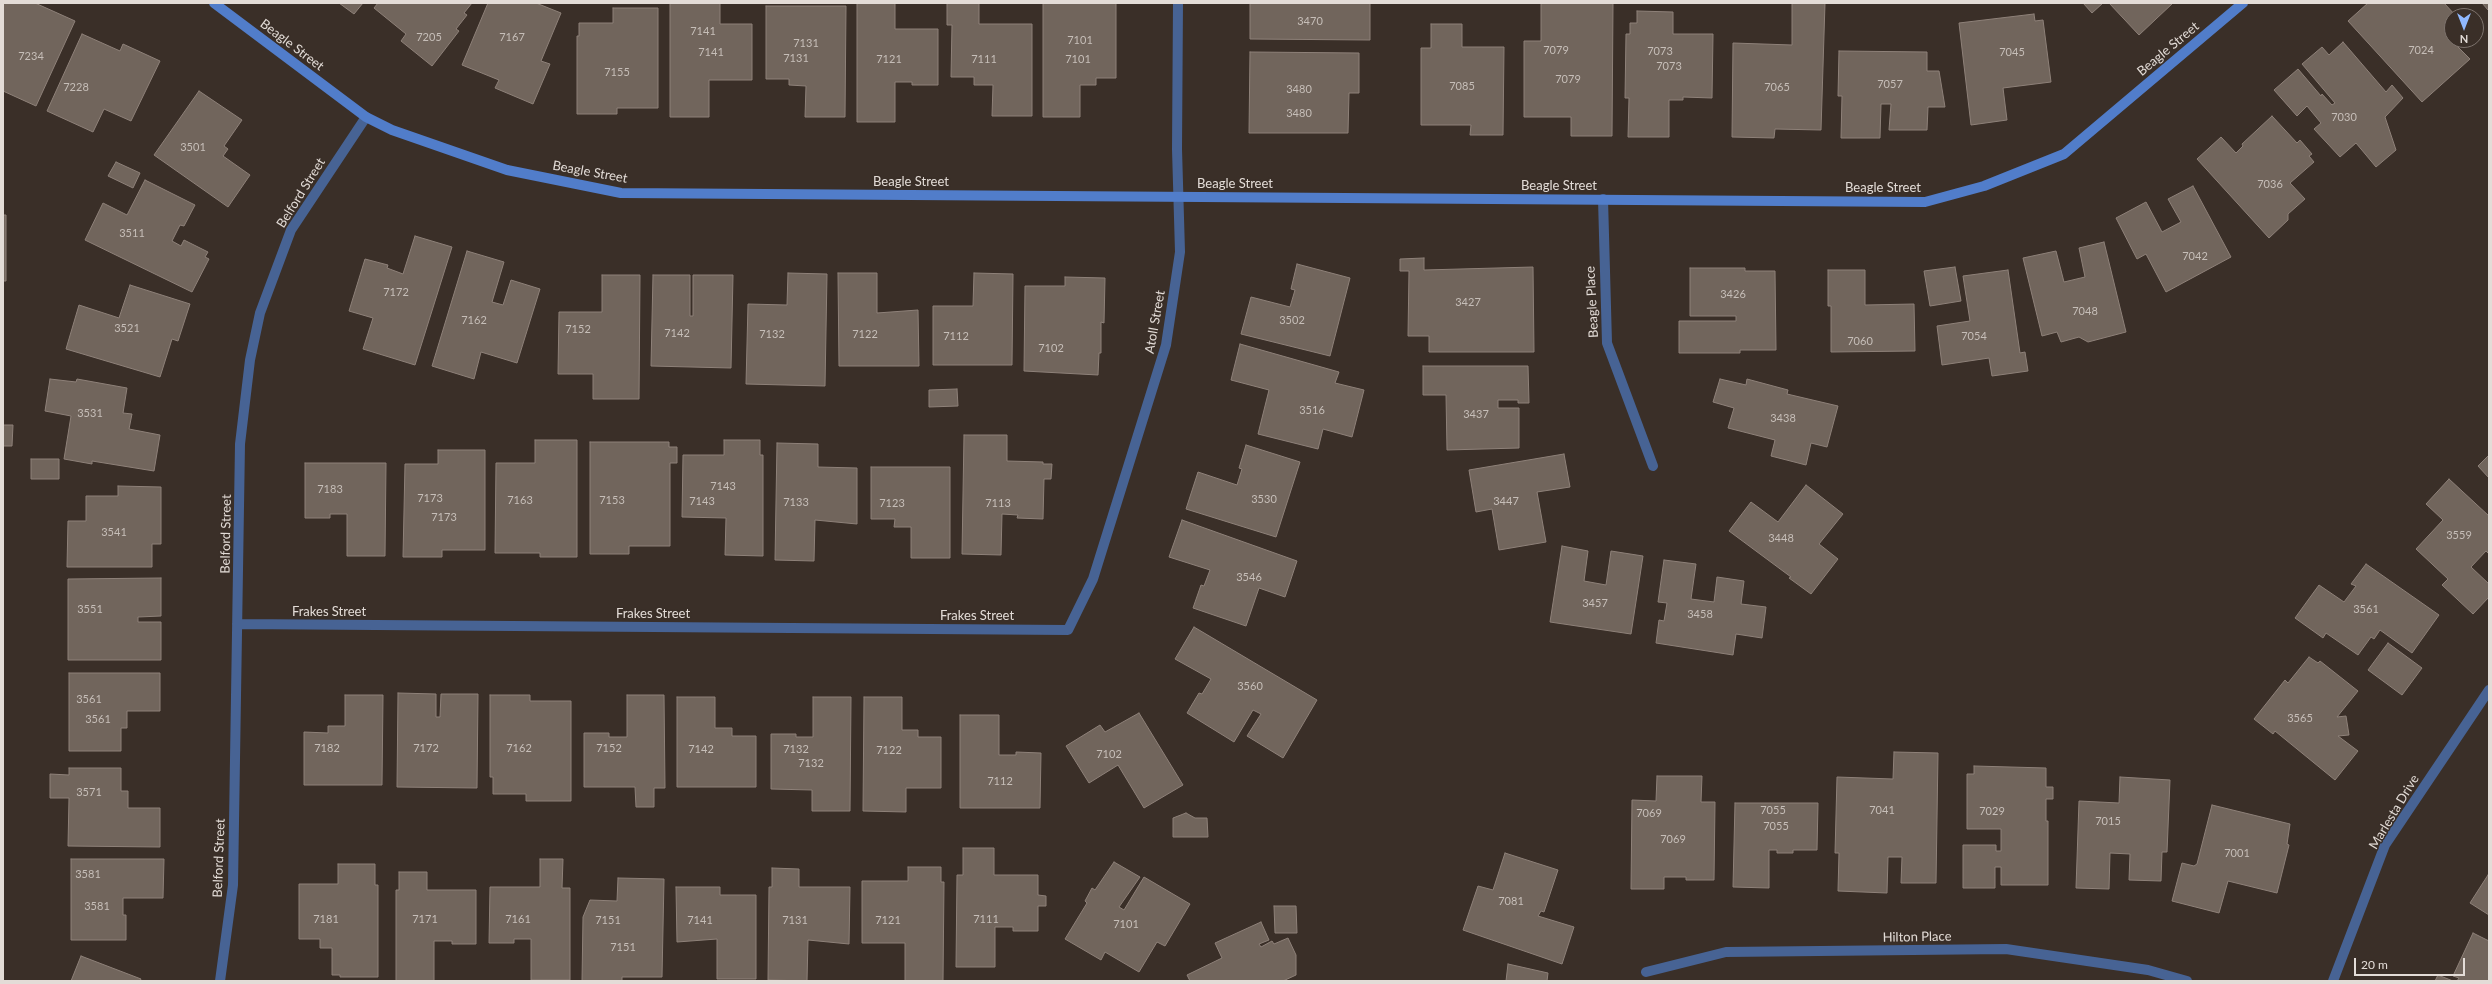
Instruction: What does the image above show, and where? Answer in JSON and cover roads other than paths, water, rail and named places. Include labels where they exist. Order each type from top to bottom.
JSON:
[{"type":"street","name":"Beagle Street","points":[[214,3],[366,117],[392,130],[507,170],[621,193],[1925,202],[1984,186],[2064,154],[2243,3]]},
{"type":"street","name":"Atoll Street","points":[[1068,630],[1093,579],[1166,345],[1180,252],[1178,196],[1178,3]]},
{"type":"street","name":"Belford Street","points":[[220,981],[233,885],[240,444],[250,360],[260,313],[291,230],[366,117]]},
{"type":"street","name":"Beagle Place","points":[[1603,199],[1607,343],[1654,466]]},
{"type":"street","name":"Frakes Street","points":[[237,624],[1068,630]]},
{"type":"street","name":"Marlesta Drive","points":[[2333,981],[2385,845],[2489,690]]},
{"type":"street","name":"Hilton Place","points":[[1646,972],[1726,952],[2006,949],[2148,970],[2187,981]]}]
